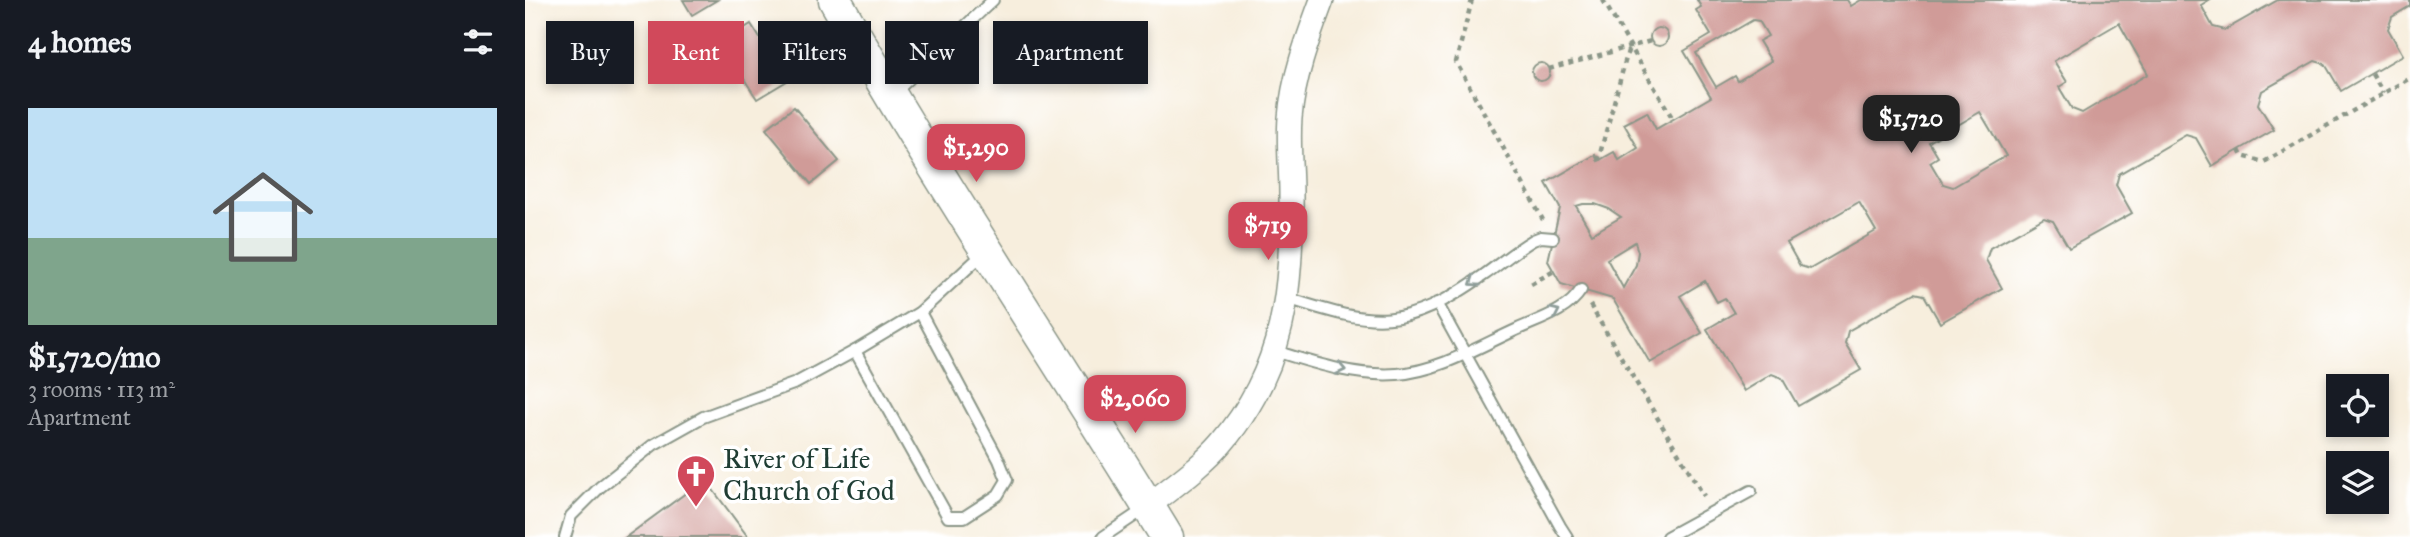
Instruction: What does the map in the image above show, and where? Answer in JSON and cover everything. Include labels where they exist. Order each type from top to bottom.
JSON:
[{"type":"main road","points":[[835,0],[890,96],[1167,537]]},
{"type":"street","points":[[1148,506],[1203,463],[1222,443],[1257,390],[1275,351],[1287,298],[1291,242],[1290,119],[1306,44],[1322,0]]},
{"type":"lane","points":[[890,96],[993,0]]},
{"type":"lane","points":[[1287,298],[1346,316],[1376,320],[1401,318],[1457,293],[1533,240],[1541,237],[1553,238]]},
{"type":"lane","points":[[565,537],[571,516],[600,487],[653,446],[703,417],[796,383],[855,351],[920,312],[987,250]]},
{"type":"lane","points":[[1275,351],[1346,370],[1383,374],[1417,370],[1465,353],[1567,306],[1581,290]]},
{"type":"lane","points":[[1437,303],[1567,537]]},
{"type":"lane","points":[[855,351],[948,517],[964,517],[998,495],[1007,480],[920,312]]},
{"type":"lane","points":[[1667,537],[1751,491]]},
{"type":"lane","points":[[1103,537],[1148,506]]},
{"type":"path","points":[[1472,0],[1456,62],[1553,238]]},
{"type":"path","points":[[1603,0],[1673,119]]},
{"type":"path","points":[[1549,69],[1651,41]]},
{"type":"path","points":[[1598,161],[1630,47]]},
{"type":"path","points":[[2372,74],[2383,93]]},
{"type":"path","points":[[2239,150],[2242,156],[2264,162],[2410,78]]},
{"type":"path","points":[[1531,284],[1554,271]]},
{"type":"path","points":[[1581,290],[1713,512]]},
{"type":"building","points":[[683,0],[717,0],[692,15]]},
{"type":"building","points":[[1697,0],[1847,0],[1851,6],[1861,0],[2209,0],[2201,5],[2213,27],[2225,30],[2278,0],[2410,0],[2410,6],[2392,17],[2388,29],[2403,55],[2341,91],[2325,64],[2315,61],[2262,91],[2258,104],[2274,130],[2212,166],[2196,138],[2186,135],[2119,174],[2116,185],[2132,213],[2069,248],[2053,221],[2044,218],[1990,248],[1986,260],[2002,288],[1940,323],[1924,295],[1915,293],[1848,331],[1845,343],[1861,370],[1798,406],[1782,378],[1772,374],[1744,391],[1707,329],[1734,313],[1725,298],[1717,302],[1705,281],[1680,296],[1702,333],[1650,363],[1613,299],[1561,284],[1548,261],[1560,208],[1546,183],[1595,155],[1598,161],[1614,152],[1619,160],[1638,148],[1624,124],[1647,112],[1656,129],[1711,97],[1684,51],[1711,35],[1696,10],[1701,7]],"holes":[[[1753,20],[1759,21],[1768,36],[1759,41],[1771,61],[1738,81],[1735,76],[1716,87],[1696,53]],[[2119,23],[2148,74],[2082,113],[2072,109],[2059,87],[2067,82],[2054,61]],[[1980,112],[2006,156],[1953,187],[1943,184],[1930,162],[1938,157],[1929,142]],[[1859,202],[1876,231],[1810,269],[1800,266],[1787,243]],[[1595,204],[1621,217],[1592,234],[1576,206]],[[1635,242],[1638,252],[1636,265],[1623,288],[1607,259]]]},
{"type":"building","points":[[751,24],[758,35],[758,84],[782,84],[757,99],[744,79],[744,28]]},
{"type":"building","points":[[1659,28],[1665,31],[1668,37],[1665,43],[1659,46],[1653,43],[1650,37],[1653,31]]},
{"type":"building","points":[[1541,63],[1547,66],[1550,72],[1547,78],[1541,81],[1535,78],[1532,72],[1535,66]]},
{"type":"building","points":[[794,107],[839,161],[811,184],[766,129]]},
{"type":"building","name":"River of Life Church of God","points":[[705,479],[748,537],[626,537]]},
{"type":"place","name":"River of Life Church of God","points":[[696,508]]}]
